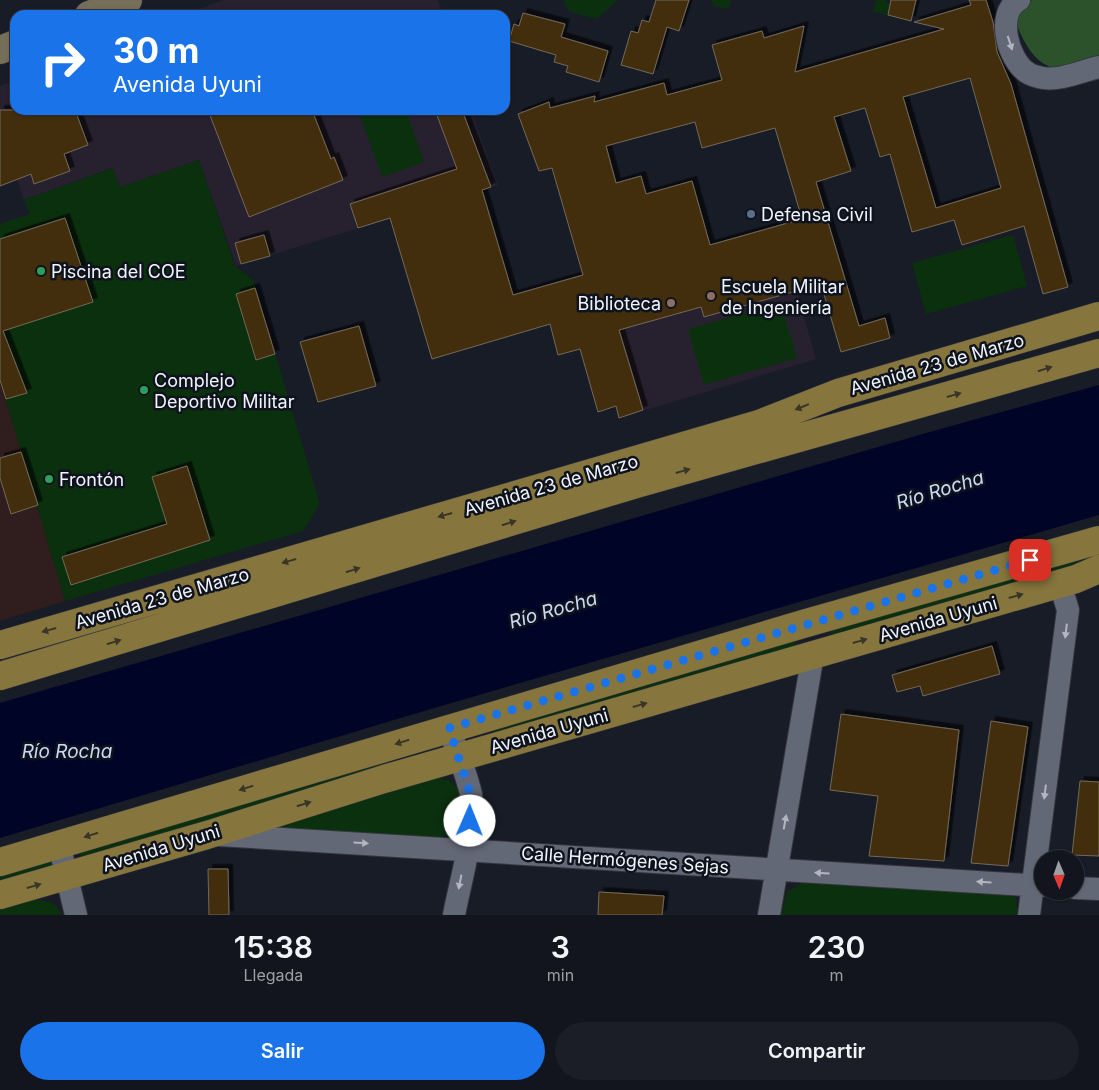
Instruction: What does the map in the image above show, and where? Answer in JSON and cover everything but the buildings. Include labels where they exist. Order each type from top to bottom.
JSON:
[{"type":"main road","name":"Avenida 23 de Marzo","points":[[0,645],[759,424],[838,393],[1099,316]]},
{"type":"main road","points":[[772,446],[832,412],[1099,334]]},
{"type":"main road","name":"Avenida 23 de Marzo","points":[[0,676],[636,484],[1099,352]]},
{"type":"main road","name":"Avenida Uyuni","points":[[0,862],[449,728],[1099,540]]},
{"type":"main road","name":"Avenida Uyuni","points":[[0,895],[207,835],[459,758],[1084,576]]},
{"type":"street","points":[[102,10],[128,0]]},
{"type":"street","points":[[1019,0],[1014,3],[1006,22],[1009,42],[1018,63],[1028,73],[1051,78],[1099,67]]},
{"type":"street","points":[[1042,850],[1068,610],[1084,576]]},
{"type":"street","points":[[769,915],[813,654]]},
{"type":"street","points":[[449,728],[470,793],[472,807],[467,849],[454,915]]},
{"type":"street","name":"Calle Hermógenes Sejas","points":[[207,835],[467,849],[776,870],[1034,885]]},
{"type":"street","points":[[59,844],[76,915]]},
{"type":"street","points":[[1084,888],[1099,889]]},
{"type":"street","points":[[1029,915],[1034,898]]},
{"type":"shaded area","points":[[223,0],[438,0],[442,10],[197,10]]},
{"type":"shaded area","points":[[10,82],[10,115],[473,115],[498,185],[236,266],[199,160],[120,187],[112,168],[24,200],[0,132],[0,86]]},
{"type":"shaded area","name":"Escuela Militar de Ingeniería","points":[[692,181],[710,245],[778,226],[816,359],[619,418],[598,343],[636,197]]},
{"type":"shaded area","points":[[0,380],[65,601],[0,621]]},
{"type":"green space","points":[[565,0],[618,0],[597,19],[570,12],[564,3]]},
{"type":"green space","points":[[711,0],[731,0],[729,9],[714,6]]},
{"type":"green space","points":[[876,0],[886,0],[885,2],[890,3],[888,15],[873,12]]},
{"type":"green space","points":[[1033,0],[1099,0],[1099,73],[1057,69],[1037,59],[1022,38],[1013,14],[1018,4]]},
{"type":"green space","points":[[360,115],[408,115],[424,162],[382,177]]},
{"type":"green space","name":"Complejo Deportivo Militar","points":[[199,160],[235,266],[253,280],[320,504],[303,531],[65,601],[0,380],[0,224],[30,214],[24,200],[113,168],[120,187]]},
{"type":"green space","points":[[1013,235],[1027,286],[926,314],[912,263]]},
{"type":"green space","points":[[781,303],[797,358],[704,385],[688,329]]},
{"type":"green space","points":[[1099,549],[1099,557],[1062,572],[833,639],[830,630]]},
{"type":"green space","points":[[794,640],[797,649],[495,738],[493,729]]},
{"type":"green space","points":[[391,756],[394,765],[82,860],[79,851]]},
{"type":"green space","points":[[434,777],[450,781],[456,786],[461,801],[460,818],[451,832],[443,837],[429,838],[279,830],[278,825]]},
{"type":"green space","points":[[50,859],[52,866],[0,881],[0,874]]},
{"type":"green space","points":[[802,883],[1009,895],[1016,898],[1018,915],[781,915],[787,892]]},
{"type":"green space","points":[[33,900],[51,902],[62,915],[0,915],[0,910]]},
{"type":"water","name":"Río Rocha","points":[[1099,385],[1099,515],[424,711],[0,838],[0,703],[926,433]]},
{"type":"place","name":"Defensa Civil","points":[[751,214]]},
{"type":"place","name":"Piscina del COE","points":[[41,271]]},
{"type":"place","name":"Escuela Militar de Ingeniería","points":[[711,296]]},
{"type":"place","name":"Biblioteca","points":[[671,303]]},
{"type":"place","name":"Complejo Deportivo Militar","points":[[144,390]]},
{"type":"place","name":"Frontón","points":[[49,479]]},
{"type":"route","points":[[470,821],[472,807],[470,793],[449,728],[803,624],[1030,560]]}]
